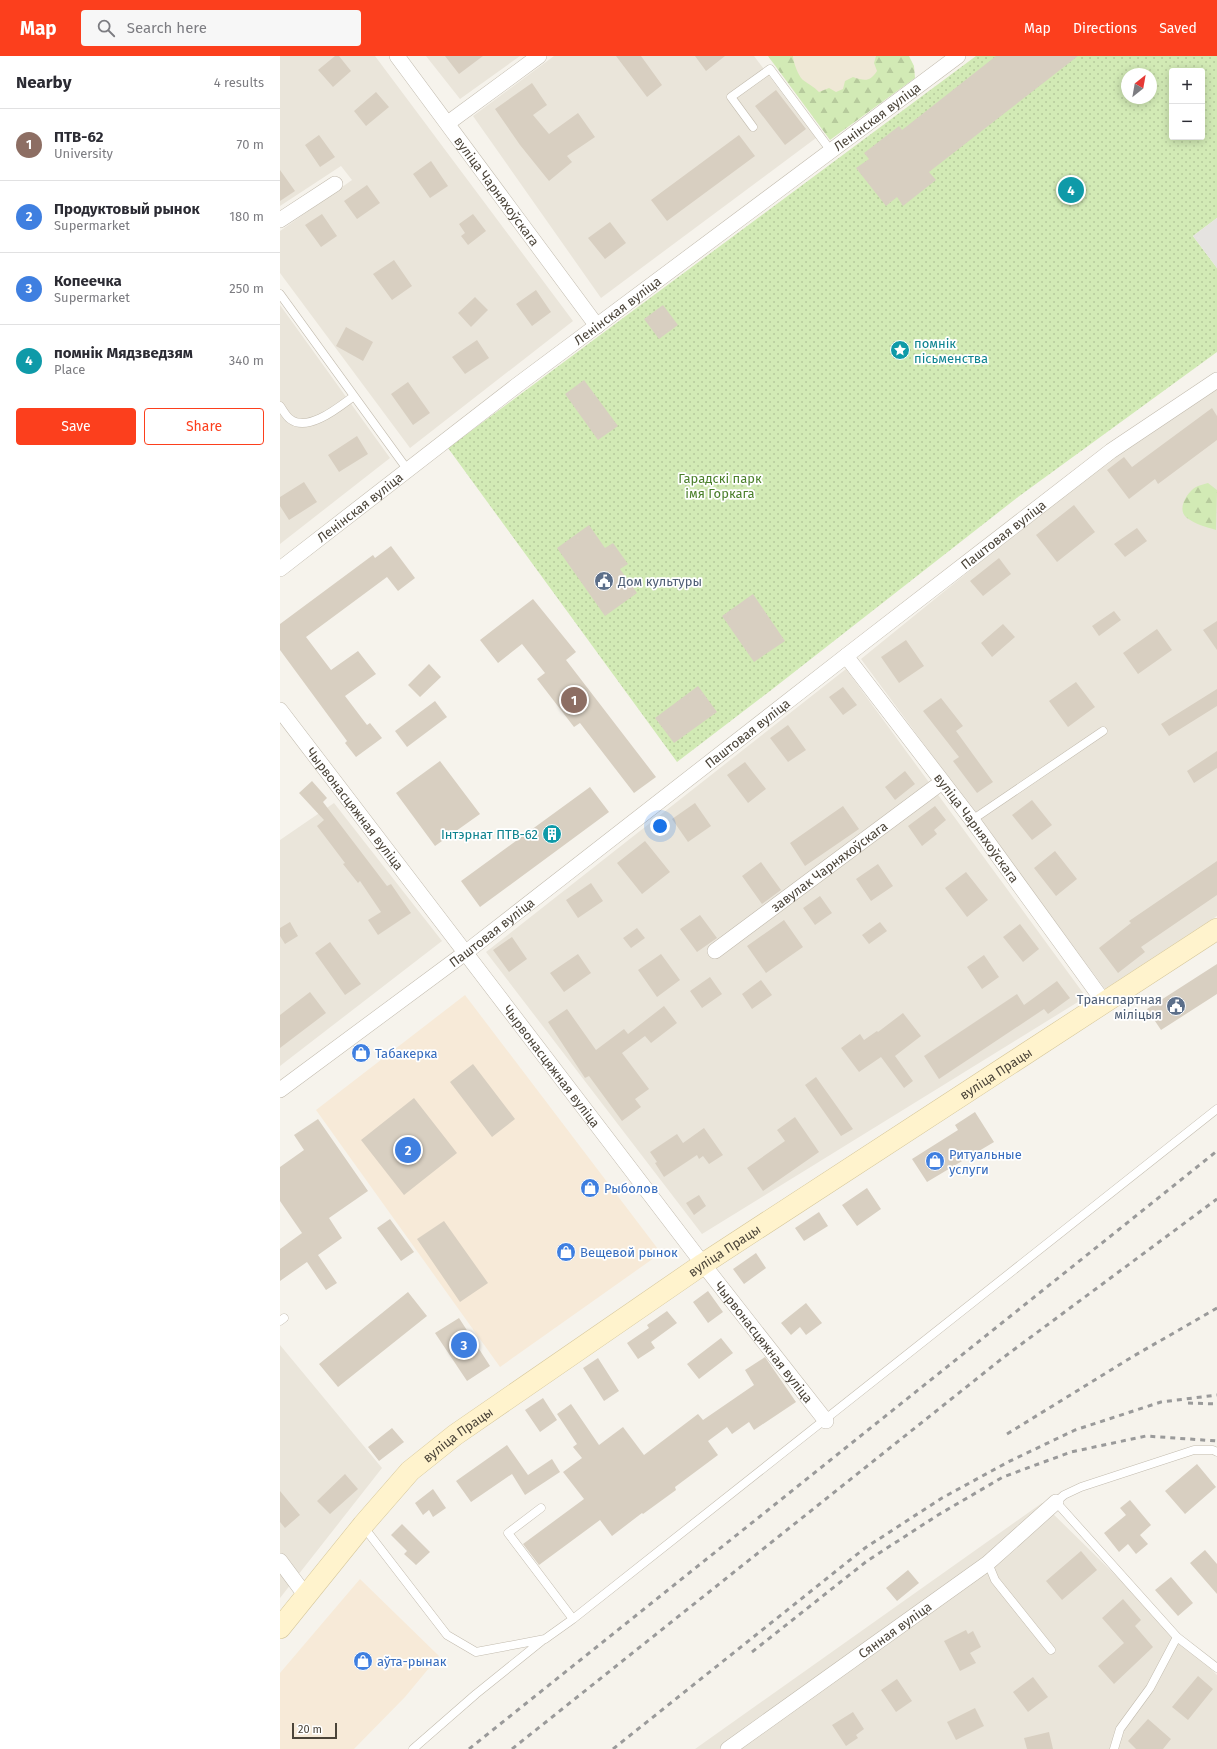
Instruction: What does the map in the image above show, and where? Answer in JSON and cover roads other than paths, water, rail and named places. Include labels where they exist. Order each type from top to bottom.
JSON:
[{"type":"main road","name":"вуліца Працы","points":[[280,1628],[363,1525],[410,1471],[455,1435],[704,1264],[1217,929]]},
{"type":"street","name":"вуліца Чарняхоўскага","points":[[397,56],[597,326]]},
{"type":"street","points":[[448,123],[539,56]]},
{"type":"street","name":"Ленінская вуліца","points":[[280,569],[407,469],[516,386],[958,56]]},
{"type":"street","points":[[280,220],[335,184]]},
{"type":"street","name":"Паштовая вуліца","points":[[280,1090],[465,953],[1111,451],[1217,380]]},
{"type":"street","name":"вуліца Чарняхоўскага","points":[[846,656],[972,820],[1104,1002]]},
{"type":"street","name":"Чырвонасцяжная вуліца","points":[[280,710],[465,953],[826,1421]]},
{"type":"street","name":"завулак Чарняхоўскага","points":[[715,951],[942,782]]},
{"type":"street","name":"Сянная вуліца","points":[[728,1749],[988,1563],[1056,1502]]},
{"type":"street","points":[[280,1561],[306,1596]]},
{"type":"lane","points":[[753,127],[731,97],[770,69],[831,151]]},
{"type":"lane","points":[[280,294],[407,469]]},
{"type":"lane","points":[[280,406],[290,419],[307,424],[326,416],[354,396]]},
{"type":"lane","points":[[972,820],[1103,732]]},
{"type":"lane","points":[[413,1749],[476,1694],[545,1639],[573,1619],[826,1421],[1217,1109]]},
{"type":"lane","points":[[1217,1452],[1213,1450],[1194,1450],[1081,1487],[1064,1495],[1056,1502],[1178,1637],[1217,1668]]},
{"type":"lane","points":[[541,1508],[508,1533],[573,1619]]},
{"type":"lane","points":[[363,1525],[447,1635],[476,1652],[545,1639]]},
{"type":"lane","points":[[988,1563],[995,1580],[1051,1650]]},
{"type":"lane","points":[[1114,1749],[1120,1729],[1150,1688],[1178,1637]]},
{"type":"railway","points":[[469,1749],[1217,1151]]},
{"type":"railway","points":[[512,1749],[1004,1357],[1217,1199]]},
{"type":"railway","points":[[1007,1434],[1132,1357],[1217,1308]]},
{"type":"railway","points":[[613,1749],[865,1548],[942,1498],[1008,1462],[1075,1430],[1161,1402],[1217,1395]]},
{"type":"railway","points":[[1188,1403],[1217,1404]]},
{"type":"railway","points":[[752,1652],[867,1561],[938,1515],[1003,1477],[1071,1452],[1146,1436],[1217,1441]]},
{"type":"place","name":"помнік Мядзведзям","points":[[1071,190]]},
{"type":"place","name":"помнік пісьменства","points":[[900,350]]},
{"type":"place","name":"Дом культуры","points":[[604,581]]},
{"type":"place","name":"ПТВ-62","points":[[574,700]]},
{"type":"place","name":"Інтэрнат ПТВ-62","points":[[552,834]]},
{"type":"place","name":"Транспартная міліцыя","points":[[1176,1006]]},
{"type":"place","name":"Табакерка","points":[[361,1053]]},
{"type":"place","name":"Продуктовый рынок","points":[[408,1150]]},
{"type":"place","name":"Ритуальные услуги","points":[[935,1161]]},
{"type":"place","name":"Рыболов","points":[[590,1188]]},
{"type":"place","name":"Вещевой рынок","points":[[566,1252]]},
{"type":"place","name":"Копеечка","points":[[464,1345]]},
{"type":"place","name":"аўта-рынак","points":[[363,1661]]},
{"type":"park label","name":"Гарадскі парк імя Горкага","points":[[720,486]]}]
